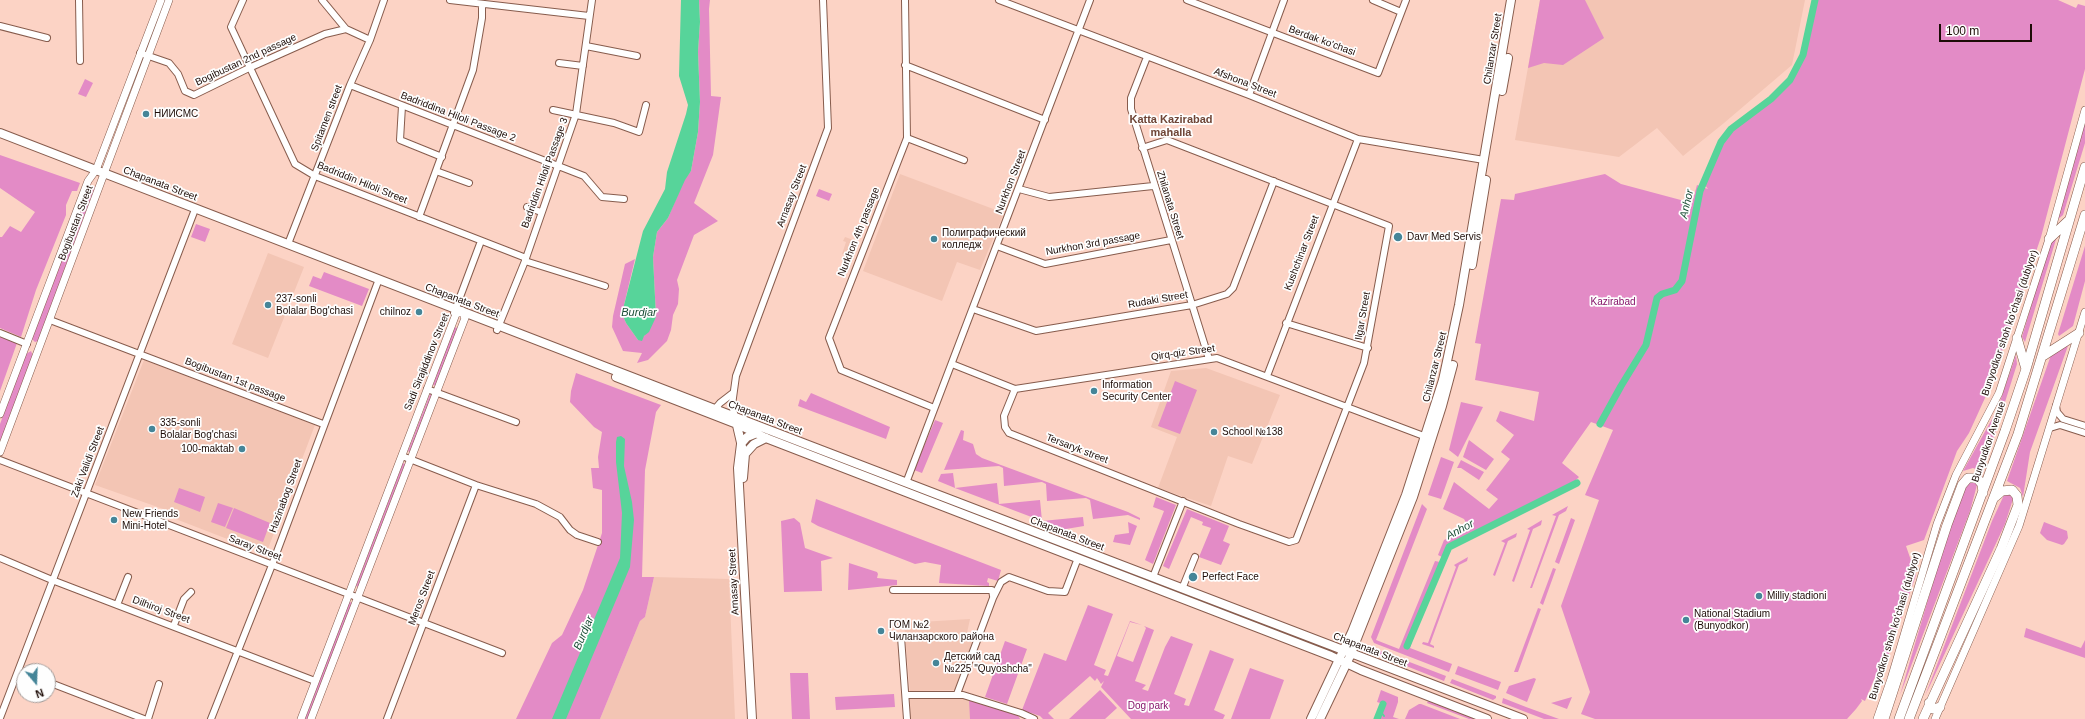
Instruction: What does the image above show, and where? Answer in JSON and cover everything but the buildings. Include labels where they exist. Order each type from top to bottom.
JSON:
[{"type":"main road","name":"Chilanzar Street","points":[[1487,161],[1511,0]]},
{"type":"main road","name":"Chilanzar Street","points":[[1320,719],[1429,438],[1450,355],[1516,0]]},
{"type":"main road","name":"Chapanata Street","points":[[0,133],[194,212],[287,246]]},
{"type":"main road","name":"Chapanata Street","points":[[0,137],[99,173],[736,421],[769,430],[1523,719]]},
{"type":"main road","name":"Bunyudkor Avenue","points":[[1909,719],[1983,493],[2026,369],[2085,167]]},
{"type":"main road","name":"Bunyudkor Avenue","points":[[1899,719],[1995,497],[2018,434],[2084,220]]},
{"type":"main road","points":[[2049,238],[2068,221]]},
{"type":"main road","points":[[2043,356],[2079,332]]},
{"type":"main road","points":[[2017,338],[2026,369]]},
{"type":"main road","name":"Chapanata Street","points":[[639,383],[715,409],[755,434],[1179,597],[1487,719]]},
{"type":"main road","name":"Arnasay Street","points":[[736,421],[744,457],[744,489],[752,670],[752,719]]},
{"type":"main road","points":[[741,444],[746,437],[769,430]]},
{"type":"main road","points":[[744,457],[752,445],[766,438]]},
{"type":"main road","name":"Arnasay Street","points":[[741,444],[738,468],[752,670],[757,719]]},
{"type":"main road","points":[[1884,719],[1962,484],[1968,478],[1977,478],[1982,484],[1983,493]]},
{"type":"main road","points":[[903,491],[906,483]]},
{"type":"main road","points":[[1923,719],[2000,549],[2018,505],[2017,496],[2012,490],[2002,491],[1995,497]]},
{"type":"main road","points":[[1078,558],[1081,550]]},
{"type":"main road","points":[[1149,586],[1153,577]]},
{"type":"main road","points":[[1179,597],[1182,589]]},
{"type":"main road","name":"Chilanzar Street","points":[[1311,719],[1343,661]]},
{"type":"main road","points":[[1431,697],[1429,690],[1435,685]]},
{"type":"main road","points":[[1929,703],[1933,709],[1940,707]]},
{"type":"street","points":[[79,0],[80,61]]},
{"type":"street","name":"Bogibustan Street","points":[[0,452],[50,320],[140,53],[161,0]]},
{"type":"street","name":"Bogibustan Street","points":[[0,414],[27,344],[148,56],[169,0]]},
{"type":"street","name":"Badriddin Hiloli Street","points":[[244,0],[231,27],[295,164],[315,176],[525,259],[605,286]]},
{"type":"street","points":[[322,0],[346,29],[370,40]]},
{"type":"street","name":"Spitamen street","points":[[287,246],[350,85],[370,40],[384,0]]},
{"type":"street","points":[[450,0],[589,16]]},
{"type":"street","points":[[518,7],[519,0]]},
{"type":"street","name":"Badriddin Hiloli Passage 3","points":[[498,328],[559,167],[576,114],[592,0]]},
{"type":"street","name":"Arnasay Street","points":[[736,421],[733,393],[740,365],[828,128],[823,0]]},
{"type":"street","name":"Nurkhon 4th passage","points":[[905,0],[907,138],[830,338],[841,370],[934,408]]},
{"type":"street","name":"Afshona Street","points":[[998,0],[1249,95],[1358,139],[1487,161]]},
{"type":"street","name":"Nurkhon Street","points":[[906,483],[1090,0]]},
{"type":"street","name":"Berdak ko'chasi","points":[[1187,0],[1272,34],[1378,73],[1406,0]]},
{"type":"street","points":[[1249,95],[1284,0]]},
{"type":"street","points":[[1373,0],[1401,12]]},
{"type":"street","points":[[419,217],[473,70],[482,18],[482,4]]},
{"type":"street","points":[[0,26],[47,38]]},
{"type":"street","name":"Bogibustan 2nd passage","points":[[148,56],[169,63],[178,74],[185,91],[194,95],[249,68],[325,34],[346,29]]},
{"type":"street","points":[[586,46],[637,56]]},
{"type":"street","points":[[140,53],[148,56]]},
{"type":"street","name":"Zhilаnata Street","points":[[1147,57],[1130,102],[1132,113],[1153,186],[1209,359]]},
{"type":"street","points":[[559,63],[583,66]]},
{"type":"street","points":[[905,65],[1045,120]]},
{"type":"street","name":"Badriddina Hiloli Passage 2","points":[[350,85],[584,176],[602,197],[624,199]]},
{"type":"street","points":[[553,110],[614,123],[639,132],[646,105]]},
{"type":"street","points":[[402,106],[400,140],[442,157]]},
{"type":"street","name":"Bunyodkor shoh koʻchasi (dublyor)","points":[[1877,719],[1891,678],[1937,524],[1956,475],[1999,393],[2049,238],[2085,110]]},
{"type":"street","points":[[907,138],[964,160]]},
{"type":"street","name":"Kushchinar Street","points":[[1267,376],[1332,203],[1358,139]]},
{"type":"street","name":"Ilgar Street","points":[[1142,148],[1167,140],[1274,180],[1389,226],[1368,348],[1348,407],[1294,542],[1282,540],[1183,501]]},
{"type":"street","points":[[436,171],[469,183]]},
{"type":"street","name":"Rudaki Street","points":[[973,309],[1036,331],[1192,305],[1227,294],[1231,290],[1274,180]]},
{"type":"street","points":[[1019,189],[1050,197],[1153,186]]},
{"type":"street","points":[[526,207],[541,212]]},
{"type":"street","name":"Zaki Validi Street","points":[[24,663],[52,580],[87,494],[194,212]]},
{"type":"street","name":"Nurkhon 3rd passage","points":[[997,246],[1045,264],[1170,240]]},
{"type":"street","points":[[458,313],[481,241]]},
{"type":"street","name":"Hazinabog Street","points":[[211,719],[272,565],[323,424],[378,281]]},
{"type":"street","points":[[1935,719],[2019,526],[2085,312]]},
{"type":"street","name":"Sadi Sirajiddinov Street","points":[[301,719],[427,388],[458,313]]},
{"type":"street","name":"Sadi Sirajiddinov Street","points":[[311,719],[436,392],[458,313]]},
{"type":"street","name":"Bogibustan 1st passage","points":[[50,320],[323,424]]},
{"type":"street","points":[[1286,323],[1368,348]]},
{"type":"street","points":[[0,333],[39,349]]},
{"type":"street","name":"Qirq-qiz Street","points":[[1015,389],[1221,358],[1429,438]]},
{"type":"street","points":[[952,364],[1015,389]]},
{"type":"street","points":[[427,388],[516,422]]},
{"type":"street","name":"Tersaryk street","points":[[1015,389],[1004,416],[1004,421],[1009,433],[1183,501]]},
{"type":"street","points":[[715,409],[733,393]]},
{"type":"street","points":[[2056,406],[2057,412],[2063,419],[2085,426]]},
{"type":"street","points":[[2060,425],[2063,419]]},
{"type":"street","points":[[2050,428],[2060,425],[2085,433]]},
{"type":"street","points":[[402,456],[476,485],[536,504],[560,517],[570,530],[598,542]]},
{"type":"street","name":"Saray Street","points":[[0,460],[502,653]]},
{"type":"street","name":"Meros Street","points":[[387,719],[476,485]]},
{"type":"street","points":[[1153,577],[1183,501]]},
{"type":"street","points":[[1182,589],[1195,557]]},
{"type":"street","name":"Dilhiroj Street","points":[[0,558],[52,580],[174,625],[315,681]]},
{"type":"street","points":[[957,694],[995,589],[1001,582],[1009,577],[1048,591],[1065,592],[1078,558]]},
{"type":"street","points":[[117,605],[128,577]]},
{"type":"street","points":[[893,590],[995,589]]},
{"type":"street","points":[[174,625],[184,599],[191,592]]},
{"type":"street","points":[[901,637],[907,719]]},
{"type":"street","name":"Zaki Validi Street","points":[[0,718],[16,683]]},
{"type":"street","points":[[148,719],[159,684]]},
{"type":"street","points":[[56,685],[144,719]]},
{"type":"street","points":[[906,694],[957,694],[982,700],[1034,719]]},
{"type":"shaded area","points":[[1540,0],[1805,0],[1792,65],[1724,123],[1683,156],[1657,128],[1619,157],[1515,140]]},
{"type":"shaded area","name":"Полиграфический колледж","points":[[900,174],[1004,213],[980,270],[957,262],[942,301],[863,271]]},
{"type":"shaded area","points":[[845,237],[859,242],[853,258],[842,254],[846,242],[843,241]]},
{"type":"shaded area","name":"237-sonli Bolalar Bog'chasi","points":[[268,253],[304,267],[268,358],[232,344]]},
{"type":"shaded area","name":"100-maktab","points":[[144,360],[315,425],[266,554],[168,516],[169,511],[95,485]]},
{"type":"shaded area","name":"School №138","points":[[1206,368],[1280,395],[1252,464],[1228,456],[1211,506],[1158,488],[1177,437],[1151,427],[1171,371]]},
{"type":"shaded area","points":[[654,577],[729,579],[735,719],[600,719],[640,621],[645,617]]},
{"type":"shaded area","name":"Детский сад №225 \"Quyoshcha\"","points":[[970,619],[967,633],[974,636],[956,690],[910,691],[904,623]]},
{"type":"shaded area","points":[[956,698],[970,700],[1018,715],[1020,719],[909,719],[908,699]]},
{"type":"green space","points":[[699,0],[710,0],[711,96],[721,97],[713,155],[694,203],[718,221],[694,235],[677,280],[679,289],[678,304],[673,315],[671,330],[667,341],[648,360],[637,363],[642,353],[623,351],[612,327],[613,316],[625,264],[635,259],[624,305],[623,316],[638,340],[644,336],[656,317],[653,257],[657,232],[668,218],[684,180],[691,171],[698,132],[700,102],[698,52],[700,22]]},
{"type":"green space","points":[[1540,0],[1585,0],[1604,38],[1563,65],[1544,63],[1528,68]]},
{"type":"green space","name":"Kazirabad","points":[[1815,0],[2058,0],[2076,8],[2078,4],[2085,6],[2085,69],[2041,237],[1990,387],[1969,433],[1957,451],[1924,540],[1906,546],[1916,575],[1881,677],[1876,675],[1865,701],[1861,699],[1862,701],[1847,719],[1595,719],[1581,714],[1590,692],[1561,606],[1599,500],[1585,495],[1613,430],[1591,422],[1562,463],[1579,477],[1575,481],[1447,545],[1442,557],[1438,555],[1444,540],[1469,528],[1464,519],[1443,509],[1454,482],[1489,509],[1498,499],[1486,490],[1510,459],[1501,452],[1514,435],[1496,421],[1500,411],[1534,421],[1539,392],[1475,380],[1481,344],[1475,343],[1501,199],[1514,200],[1515,194],[1605,174],[1621,184],[1692,203],[1697,185],[1708,189],[1704,184],[1718,149],[1731,129],[1782,89],[1797,68],[1803,55]]},
{"type":"green space","points":[[85,79],[93,83],[86,97],[78,94]]},
{"type":"green space","points":[[2085,117],[2085,143],[2063,215],[2056,221]]},
{"type":"green space","points":[[0,155],[80,183],[77,191],[72,191],[66,205],[66,215],[36,290],[21,337],[0,328],[0,237],[2,237],[10,226],[21,232],[35,212],[0,188]]},
{"type":"green space","points":[[89,185],[95,187],[38,341],[35,342],[32,339]]},
{"type":"green space","points":[[819,189],[832,194],[829,201],[816,196]]},
{"type":"green space","points":[[196,224],[210,229],[205,242],[191,237]]},
{"type":"green space","points":[[2057,236],[2025,342],[2022,337],[2050,242]]},
{"type":"green space","points":[[2085,246],[2085,281],[2073,326],[2059,336],[2058,334]]},
{"type":"green space","points":[[324,272],[369,289],[362,306],[309,286],[313,276],[321,279]]},
{"type":"green space","points":[[454,327],[458,328],[436,386],[433,385]]},
{"type":"green space","points":[[0,336],[17,343],[0,391]]},
{"type":"green space","points":[[2069,343],[2030,452],[2023,497],[2020,488],[2007,481],[2051,355]]},
{"type":"green space","points":[[31,351],[33,356],[0,444],[0,424],[26,354]]},
{"type":"green space","points":[[2016,355],[2017,364],[1983,472],[1973,468],[1963,471],[1997,410]]},
{"type":"green space","points":[[576,373],[661,405],[656,412],[645,470],[642,577],[654,577],[645,617],[640,621],[600,719],[516,719],[552,643],[562,635],[583,590],[602,533],[602,490],[593,488],[591,468],[599,468],[598,457],[602,432],[594,427],[570,402],[571,391]]},
{"type":"green space","points":[[1175,381],[1197,390],[1180,434],[1158,426]]},
{"type":"green space","points":[[811,393],[890,427],[886,439],[798,406],[800,399],[806,402]]},
{"type":"green space","points":[[430,394],[432,395],[410,452],[408,451]]},
{"type":"green space","points":[[1461,402],[1483,407],[1458,457],[1449,450]]},
{"type":"green space","points":[[935,420],[943,423],[922,473],[914,470]]},
{"type":"green space","points":[[961,430],[964,431],[963,440],[973,444],[976,454],[982,458],[1128,512],[1140,518],[1140,520],[1128,515],[1093,519],[1090,500],[1086,498],[1047,501],[1046,484],[1042,482],[1004,486],[1003,468],[999,466],[944,470]]},
{"type":"green space","points":[[1469,440],[1494,459],[1486,470],[1463,457]]},
{"type":"green space","points":[[1441,457],[1454,462],[1441,499],[1428,495]]},
{"type":"green space","points":[[1461,460],[1484,472],[1479,480],[1461,468],[1457,468]]},
{"type":"green space","points":[[403,463],[405,464],[358,587],[356,586]]},
{"type":"green space","points":[[953,473],[955,488],[938,481],[941,474]]},
{"type":"green space","points":[[1971,479],[1977,485],[1970,511],[1900,695],[1944,545],[1968,481]]},
{"type":"green space","points":[[997,483],[999,504],[1040,500],[1042,521],[955,488]]},
{"type":"green space","points":[[179,488],[205,497],[200,512],[174,502]]},
{"type":"green space","points":[[2009,493],[2013,496],[2013,499],[2005,524],[1925,696],[1992,521],[2004,495]]},
{"type":"green space","points":[[1156,497],[1176,505],[1153,564],[1145,560],[1164,511],[1153,507]]},
{"type":"green space","points":[[816,499],[1001,570],[998,581],[988,578],[987,582],[989,583],[989,586],[939,583],[941,565],[925,562],[915,564],[811,522]]},
{"type":"green space","points":[[218,503],[233,508],[225,527],[211,522]]},
{"type":"green space","points":[[1422,504],[1427,509],[1376,640],[1399,649],[1435,561],[1440,562],[1408,640],[1412,642],[1410,648],[1452,664],[1449,672],[1374,643],[1371,637]]},
{"type":"green space","points":[[1568,506],[1566,511],[1559,515],[1532,588],[1530,588],[1556,516],[1552,515]]},
{"type":"green space","points":[[234,508],[270,523],[263,542],[226,528]]},
{"type":"green space","points":[[1187,509],[1229,526],[1223,541],[1230,544],[1221,565],[1199,557],[1211,528],[1202,525],[1203,522],[1191,517],[1169,569],[1163,566]]},
{"type":"green space","points":[[1083,517],[1084,526],[1066,529],[1065,531],[1042,521]]},
{"type":"green space","points":[[794,518],[800,523],[805,548],[833,558],[821,561],[822,591],[784,592],[781,521]]},
{"type":"green space","points":[[1571,518],[1575,520],[1559,564],[1555,562]]},
{"type":"green space","points":[[1542,520],[1541,525],[1533,529],[1514,582],[1512,581],[1530,530],[1527,529]]},
{"type":"green space","points":[[1128,522],[1137,526],[1130,545],[1113,542],[1115,535],[1129,533]]},
{"type":"green space","points":[[2044,522],[2067,531],[2068,538],[2064,544],[2062,545],[2047,540],[2040,533]]},
{"type":"green space","points":[[1517,533],[1516,537],[1508,541],[1495,576],[1493,575],[1505,543],[1501,541]]},
{"type":"green space","points":[[1468,557],[1467,561],[1459,565],[1430,644],[1434,646],[1434,648],[1422,644],[1423,642],[1428,643],[1456,567],[1454,565]]},
{"type":"green space","points":[[849,563],[877,572],[877,578],[897,580],[897,585],[848,590]]},
{"type":"green space","points":[[1553,568],[1556,569],[1543,605],[1540,603]]},
{"type":"green space","points":[[349,602],[353,603],[308,719],[305,719]]},
{"type":"green space","name":"Dog park","points":[[1088,605],[1113,614],[1094,665],[1106,670],[1104,675],[1108,676],[1130,621],[1142,625],[1130,622],[1117,656],[1133,662],[1146,628],[1144,626],[1154,630],[1135,681],[1146,685],[1142,689],[1148,691],[1165,647],[1171,636],[1193,644],[1174,694],[1186,699],[1184,705],[1189,706],[1210,650],[1234,659],[1214,710],[1225,715],[1223,719],[1131,719],[1101,687],[1104,681],[1101,684],[1097,678],[1095,681],[1090,676],[1048,713],[1054,719],[1043,719],[1040,716],[1022,710],[1044,653],[1066,661]]},
{"type":"green space","points":[[1538,608],[1541,609],[1518,672],[1514,672]]},
{"type":"green space","points":[[2026,628],[2081,648],[2085,640],[2085,658],[2024,637]]},
{"type":"green space","points":[[1005,641],[1027,649],[1007,704],[985,697]]},
{"type":"green space","points":[[1373,648],[1446,676],[1444,681],[1371,652]]},
{"type":"green space","points":[[1458,666],[1501,682],[1498,690],[1455,674]]},
{"type":"green space","points":[[1250,668],[1284,680],[1270,719],[1231,719]]},
{"type":"green space","points":[[790,673],[808,673],[810,719],[792,719]]},
{"type":"green space","points":[[1534,678],[1536,679],[1527,702],[1506,693],[1509,686]]},
{"type":"green space","points":[[1452,679],[1496,696],[1496,698],[1493,700],[1450,683]]},
{"type":"green space","points":[[1100,690],[1117,708],[1105,719],[1069,719]]},
{"type":"green space","points":[[1381,690],[1398,697],[1398,702],[1393,717],[1399,719],[1374,719],[1383,704],[1377,702]]},
{"type":"green space","points":[[894,694],[895,707],[836,710],[835,697]]},
{"type":"green space","points":[[1572,697],[1567,709],[1551,703]]},
{"type":"green space","points":[[1503,698],[1559,719],[1544,719],[1502,703]]},
{"type":"green space","points":[[969,700],[1018,715],[1020,719],[970,719]]},
{"type":"green space","points":[[1428,701],[1475,719],[1469,719],[1427,703]]},
{"type":"green space","points":[[1419,704],[1460,719],[1405,719],[1409,710]]},
{"type":"water","name":"Burdjar","points":[[681,0],[699,0],[700,22],[698,52],[700,102],[698,132],[691,171],[685,180],[668,218],[657,232],[653,257],[656,317],[649,332],[644,336],[642,341],[638,340],[626,323],[623,316],[624,305],[643,231],[665,189],[667,172],[688,105],[679,76]]},
{"type":"water","name":"Burdjar","points":[[621,436],[625,439],[624,466],[632,502],[634,520],[630,567],[566,719],[552,719],[620,558],[622,513],[616,462],[616,442],[617,437]]},
{"type":"waterway","name":"Anhor","points":[[1600,424],[1646,345],[1657,298],[1662,294],[1675,290],[1682,281],[1700,191],[1721,142],[1731,129],[1771,99],[1790,80],[1803,55],[1815,0]]},
{"type":"waterway","name":"Anhor","points":[[1407,646],[1449,547],[1577,483]]},
{"type":"waterway","name":"Anhor","points":[[1377,719],[1383,704]]},
{"type":"waterway","name":"Anhor","points":[[1381,712],[1384,716]]},
{"type":"place","name":"НИИСМС","points":[[146,114]]},
{"type":"place","name":"Davr Med Servis","points":[[1398,237]]},
{"type":"place","name":"Полиграфический колледж","points":[[934,239]]},
{"type":"place","name":"237-sonli Bolalar Bog'chasi","points":[[268,305]]},
{"type":"place","name":"chilnoz","points":[[419,312]]},
{"type":"place","name":"Information Security Center","points":[[1094,391]]},
{"type":"place","name":"335-sonli Bolalar Bog'chasi","points":[[152,429]]},
{"type":"place","name":"School №138","points":[[1214,432]]},
{"type":"place","name":"100-maktab","points":[[242,449]]},
{"type":"place","name":"New Friends Mini-Hotel","points":[[114,520]]},
{"type":"place","name":"Perfect Face","points":[[1193,577]]},
{"type":"place","name":"Milliy stadioni","points":[[1759,596]]},
{"type":"place","name":"National Stadium (Bunyodkor)","points":[[1686,620]]},
{"type":"place","name":"ГОМ №2 Чиланзарского района","points":[[881,631]]},
{"type":"place","name":"Детский сад №225 \"Quyoshcha\"","points":[[936,663]]},
{"type":"district","name":"Katta Kazirabad mahalla","points":[[1171,126]]}]
